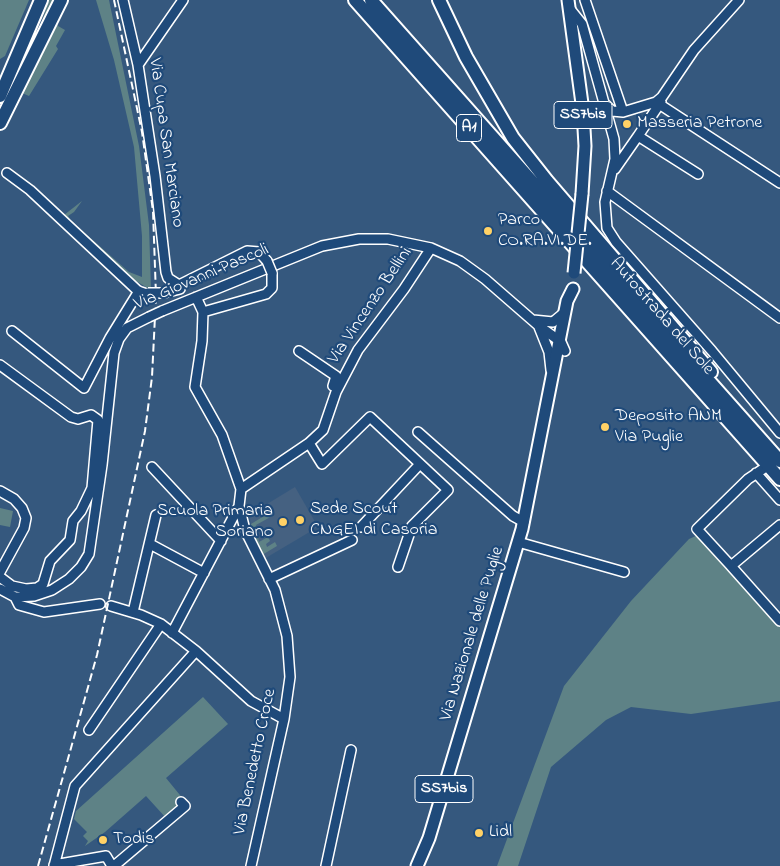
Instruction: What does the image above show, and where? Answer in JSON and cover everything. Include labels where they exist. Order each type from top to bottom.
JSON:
[{"type":"highway","points":[[0,96],[41,0]]},
{"type":"highway","points":[[0,123],[61,0]]},
{"type":"highway","name":"Autostrada del Sole","points":[[355,0],[780,479]]},
{"type":"highway","name":"Autostrada del Sole","points":[[371,0],[780,460]]},
{"type":"highway","points":[[439,0],[466,57],[513,138],[712,372],[726,398]]},
{"type":"main road","name":"Via Nazionale delle Puglie","points":[[561,0],[570,23]]},
{"type":"main road","name":"Via Nazionale delle Puglie","points":[[417,866],[438,809],[524,522],[552,380],[574,300],[574,273],[585,146],[568,5]]},
{"type":"main road","name":"Via Nazionale delle Puglie","points":[[548,408],[554,396],[563,345],[566,311],[573,289]]},
{"type":"street","name":"Via Cupa San Marciano","points":[[123,0],[138,65],[156,176],[166,272],[172,282],[179,287],[185,302]]},
{"type":"street","points":[[138,65],[183,0]]},
{"type":"street","points":[[586,0],[623,112]]},
{"type":"street","points":[[613,171],[694,50],[739,0]]},
{"type":"street","points":[[568,5],[582,24],[614,139],[613,171],[604,202],[605,220],[616,242],[724,364],[780,433]]},
{"type":"street","points":[[572,37],[579,36],[587,43]]},
{"type":"street","points":[[604,103],[612,111],[623,112],[659,102],[780,183]]},
{"type":"street","points":[[638,136],[698,174]]},
{"type":"street","points":[[7,173],[30,190],[144,292],[164,293],[247,251],[259,252],[267,261],[272,273],[272,288],[266,294],[203,312]]},
{"type":"street","points":[[607,191],[780,318]]},
{"type":"street","name":"Via Giovanni Pascoli","points":[[15,597],[34,596],[52,590],[69,579],[81,567],[89,554],[98,500],[114,353],[119,340],[127,328],[148,317],[308,251],[359,239],[388,239],[431,248],[473,269],[563,345]]},
{"type":"street","name":"Via Vincenzo Bellini","points":[[241,489],[309,443],[323,430],[344,374],[358,350],[404,289],[431,248]]},
{"type":"street","points":[[12,331],[84,388],[110,338],[144,292]]},
{"type":"street","name":"Via Benedetto Croce","points":[[196,297],[203,312],[202,341],[195,387],[222,435],[241,489],[239,506],[250,545],[269,579],[282,612],[287,636],[290,677],[284,719],[251,866]]},
{"type":"street","points":[[552,380],[550,359],[544,337],[536,323],[553,322],[566,311]]},
{"type":"street","points":[[544,337],[563,345]]},
{"type":"street","points":[[299,351],[336,376],[327,404],[326,419]]},
{"type":"street","points":[[0,365],[71,417],[78,419],[91,415],[98,420],[92,488],[81,511],[73,521],[70,540],[50,561],[43,584],[37,588],[26,589],[12,586],[0,577]]},
{"type":"street","points":[[309,443],[322,464],[370,417],[448,490],[412,526],[398,566]]},
{"type":"street","points":[[418,432],[513,516],[524,522]]},
{"type":"street","points":[[361,527],[420,464]]},
{"type":"street","points":[[152,467],[221,540]]},
{"type":"street","points":[[780,500],[760,471],[697,529],[780,621]]},
{"type":"street","points":[[0,491],[14,499],[22,508],[26,518],[24,528],[0,572]]},
{"type":"street","points":[[172,633],[239,506]]},
{"type":"street","points":[[133,612],[156,515]]},
{"type":"street","points":[[731,566],[780,525]]},
{"type":"street","points":[[269,579],[352,540]]},
{"type":"street","points":[[518,542],[624,572]]},
{"type":"street","points":[[150,544],[204,573]]},
{"type":"street","points":[[0,588],[15,597],[19,605],[44,612],[89,604],[100,604]]},
{"type":"street","points":[[111,606],[133,612],[162,624],[196,651],[251,701],[284,719]]},
{"type":"street","points":[[89,730],[162,624]]},
{"type":"street","points":[[181,802],[185,806],[113,866],[106,856],[54,866],[75,786],[196,651]]},
{"type":"street","points":[[326,866],[351,750]]},
{"type":"shaded area","name":"Scuola Primaria Soriano","points":[[295,487],[318,527],[264,559],[255,544],[249,515]]},
{"type":"green space","points":[[0,0],[29,0],[5,56],[0,59]]},
{"type":"green space","points":[[49,0],[56,0],[52,9],[58,26],[65,30],[56,46],[58,49],[29,96],[22,93],[41,53],[36,38]]},
{"type":"green space","points":[[96,0],[109,0],[139,146],[149,225],[151,290],[136,281],[64,219],[64,215],[82,201],[74,212],[68,216],[71,221],[129,272],[142,277],[142,236],[134,147],[114,60]]},
{"type":"green space","points":[[0,508],[13,511],[10,527],[0,525]]},
{"type":"green space","points":[[272,511],[274,515],[256,525],[259,542],[268,537],[270,541],[266,544],[267,547],[275,542],[277,546],[262,555],[255,544],[251,524]]},
{"type":"green space","points":[[698,535],[780,625],[780,701],[691,714],[631,707],[606,720],[551,767],[518,866],[497,866],[564,686],[631,601],[689,539]]},
{"type":"green space","points":[[203,697],[228,724],[166,778],[184,800],[180,806],[166,818],[146,796],[105,832],[85,846],[88,841],[83,836],[87,832],[74,819],[76,811]]},
{"type":"railway","points":[[38,866],[97,655],[145,431],[152,377],[156,296],[153,211],[142,132],[114,0]]},
{"type":"place","name":"Masseria Petrone","points":[[627,124]]},
{"type":"place","name":"Parco CO.RA.VI.DE.","points":[[488,231]]},
{"type":"place","name":"Deposito ANM Via Puglie","points":[[605,427]]},
{"type":"place","name":"Sede Scout CNGEI di Casoria","points":[[300,520]]},
{"type":"place","name":"Scuola Primaria Soriano","points":[[283,522]]},
{"type":"place","name":"Lidl","points":[[479,833]]},
{"type":"place","name":"Todis","points":[[103,840]]}]
